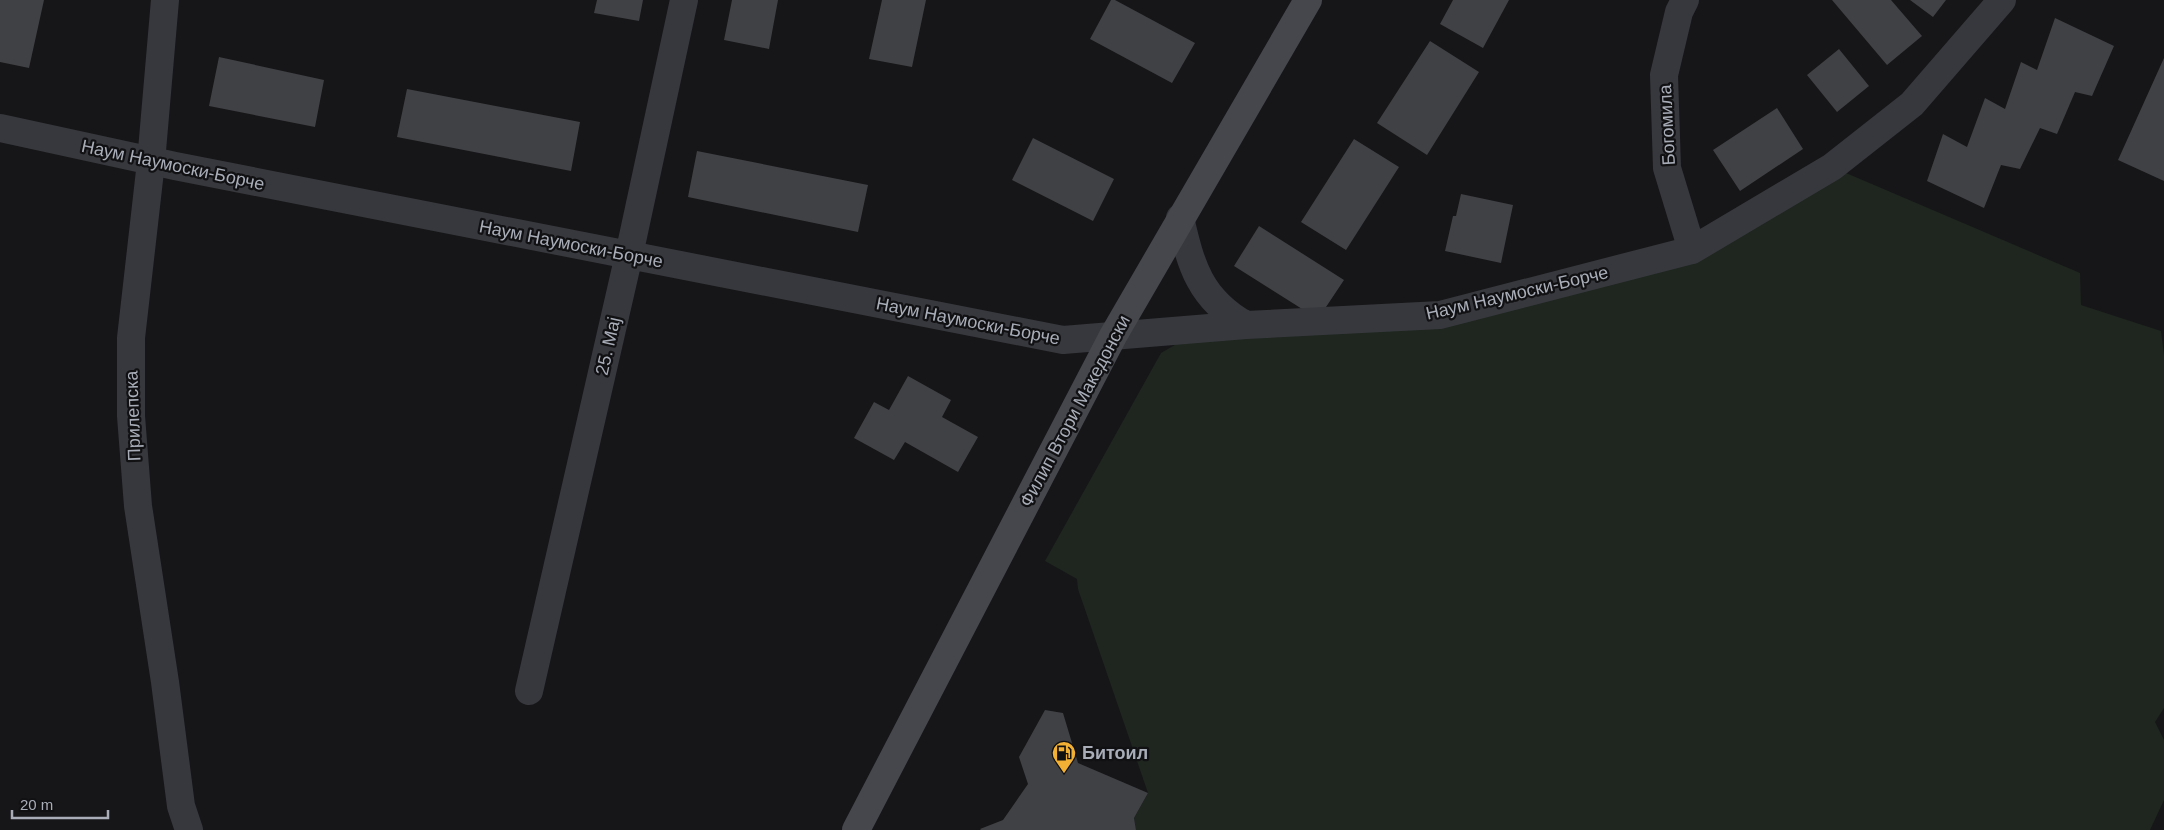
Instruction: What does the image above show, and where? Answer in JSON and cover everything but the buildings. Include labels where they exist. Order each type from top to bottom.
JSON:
[{"type":"main road","name":"Филип Втори Македонски","points":[[856,830],[1113,336],[1308,0]]},
{"type":"street","name":"Прилепска","points":[[165,0],[151,162],[131,338],[131,416],[138,506],[165,682],[181,806],[189,830]]},
{"type":"street","name":"25. Мај","points":[[529,691],[629,255],[684,0]]},
{"type":"street","name":"Богомила","points":[[1686,0],[1679,12],[1664,75],[1667,168],[1692,250]]},
{"type":"street","name":"Наум Наумоски-Борче","points":[[0,128],[151,162],[1063,340],[1246,325],[1440,315],[1692,250],[1832,167],[1904,109],[2002,0]]},
{"type":"street","points":[[1180,218],[1189,258],[1212,298],[1227,314],[1246,325]]},
{"type":"shaded area","points":[[1832,167],[2080,273],[2081,305],[2161,331],[2164,355],[2164,708],[2155,722],[2164,740],[2164,800],[2150,830],[1136,830],[1134,818],[1148,793],[1078,589],[1077,579],[1045,561],[1161,353],[1204,328],[1440,315],[1692,250]]},
{"type":"place","name":"Битоил","points":[[1064,774]]}]
